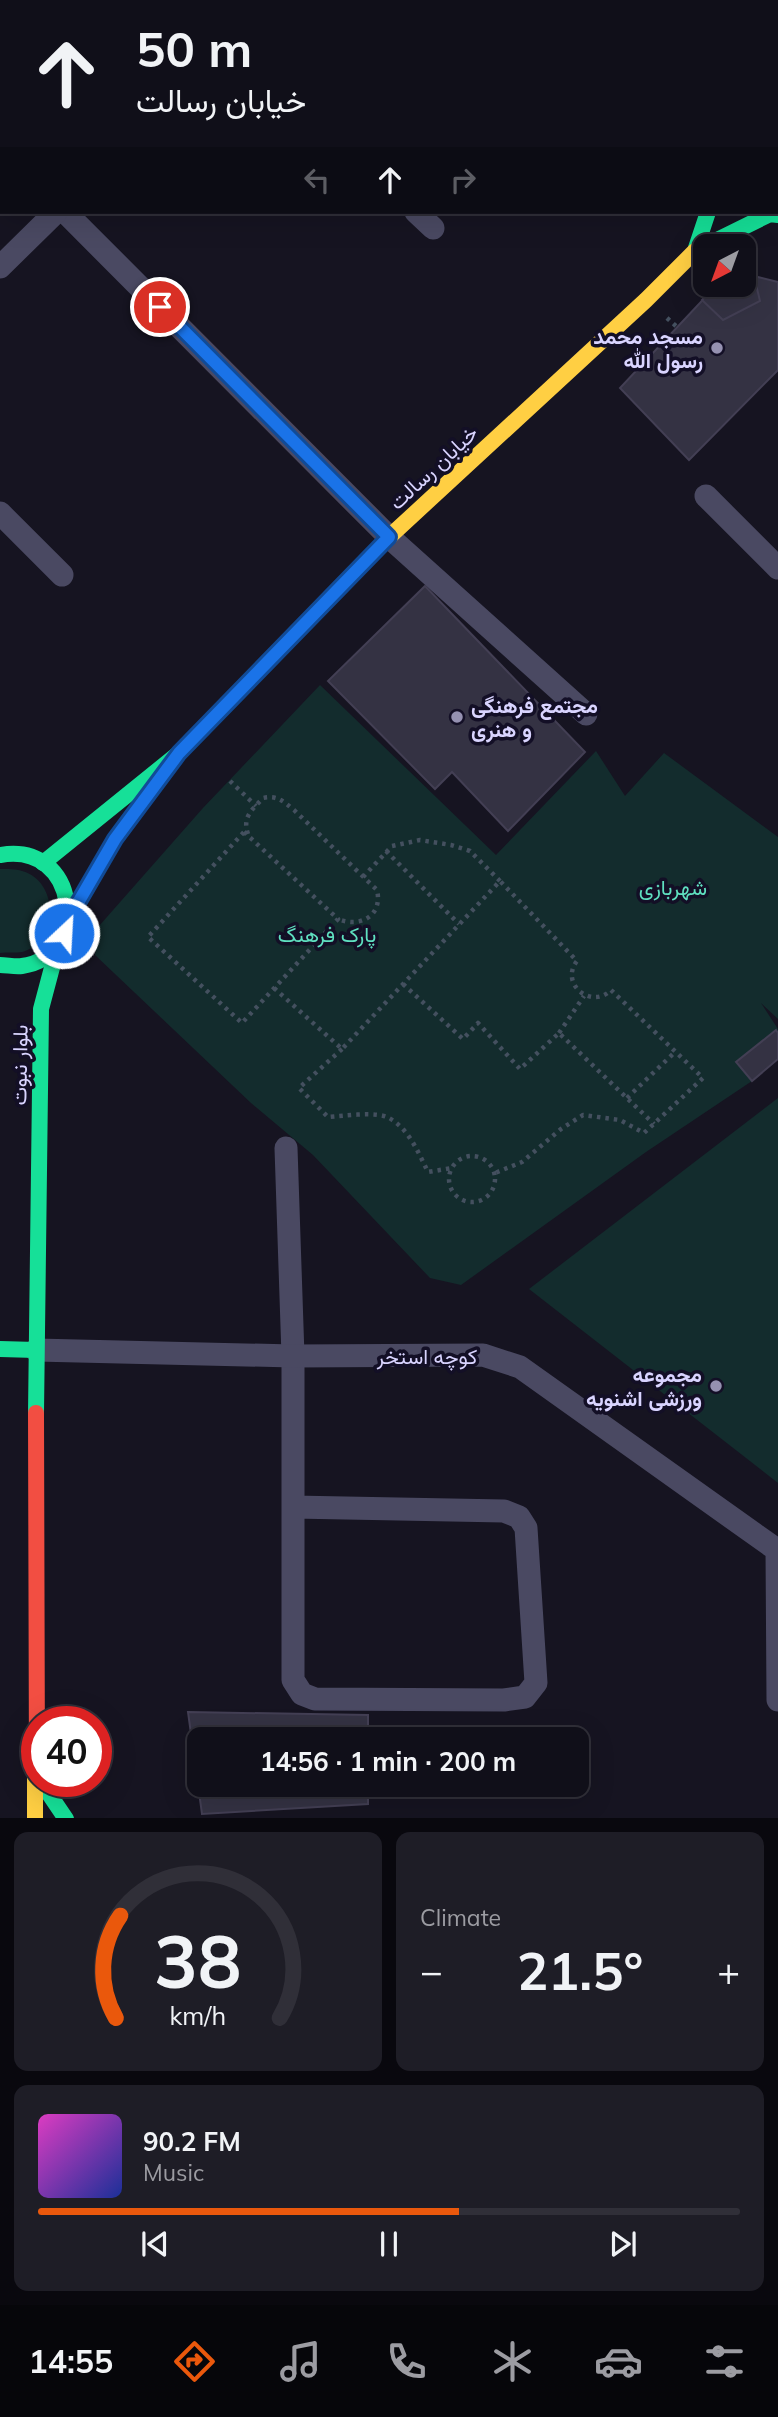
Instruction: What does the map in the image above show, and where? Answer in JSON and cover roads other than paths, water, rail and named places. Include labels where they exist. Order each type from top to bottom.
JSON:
[{"type":"street","points":[[0,267],[55,214]]},
{"type":"street","points":[[67,214],[389,537],[586,714]]},
{"type":"street","points":[[418,214],[432,228]]},
{"type":"street","points":[[701,234],[707,214]]},
{"type":"street","points":[[729,234],[770,214],[778,215]]},
{"type":"street","name":"خیابان رسالت","points":[[179,753],[389,537],[646,300],[693,253]]},
{"type":"street","points":[[706,496],[778,568]]},
{"type":"street","points":[[0,513],[62,575]]},
{"type":"street","points":[[44,863],[179,753]]},
{"type":"street","name":"بلوار نبوت","points":[[38,1706],[36,1350],[41,1009],[58,945],[68,920],[115,839],[179,753]]},
{"type":"street","points":[[0,855],[26,855],[44,863],[56,874],[65,888],[69,904],[68,920]]},
{"type":"street","points":[[0,965],[27,965],[44,957],[58,945]]},
{"type":"street","points":[[286,1148],[293,1356],[293,1507],[293,1680],[302,1694],[316,1699],[504,1700],[525,1697],[536,1683],[526,1528],[519,1517],[504,1511],[293,1507]]},
{"type":"street","points":[[0,1349],[36,1350]]},
{"type":"street","name":"کوچه استخر","points":[[36,1350],[293,1356],[483,1355],[520,1367],[777,1549],[778,1700]]},
{"type":"street","name":"بلوار نبوت","points":[[35,1818],[37,1797]]},
{"type":"street","points":[[52,1797],[66,1818]]},
{"type":"place","name":"مسجد محمد رسول الله","points":[[717,348]]},
{"type":"place","name":"مجتمع فرهنگی و هنری","points":[[457,717]]},
{"type":"place","name":"مجموعه ورزشی اشنویه","points":[[716,1386]]},
{"type":"park label","name":"شهربازی","points":[[673,887]]},
{"type":"park label","name":"پارک فرهنگ","points":[[327,934]]}]
